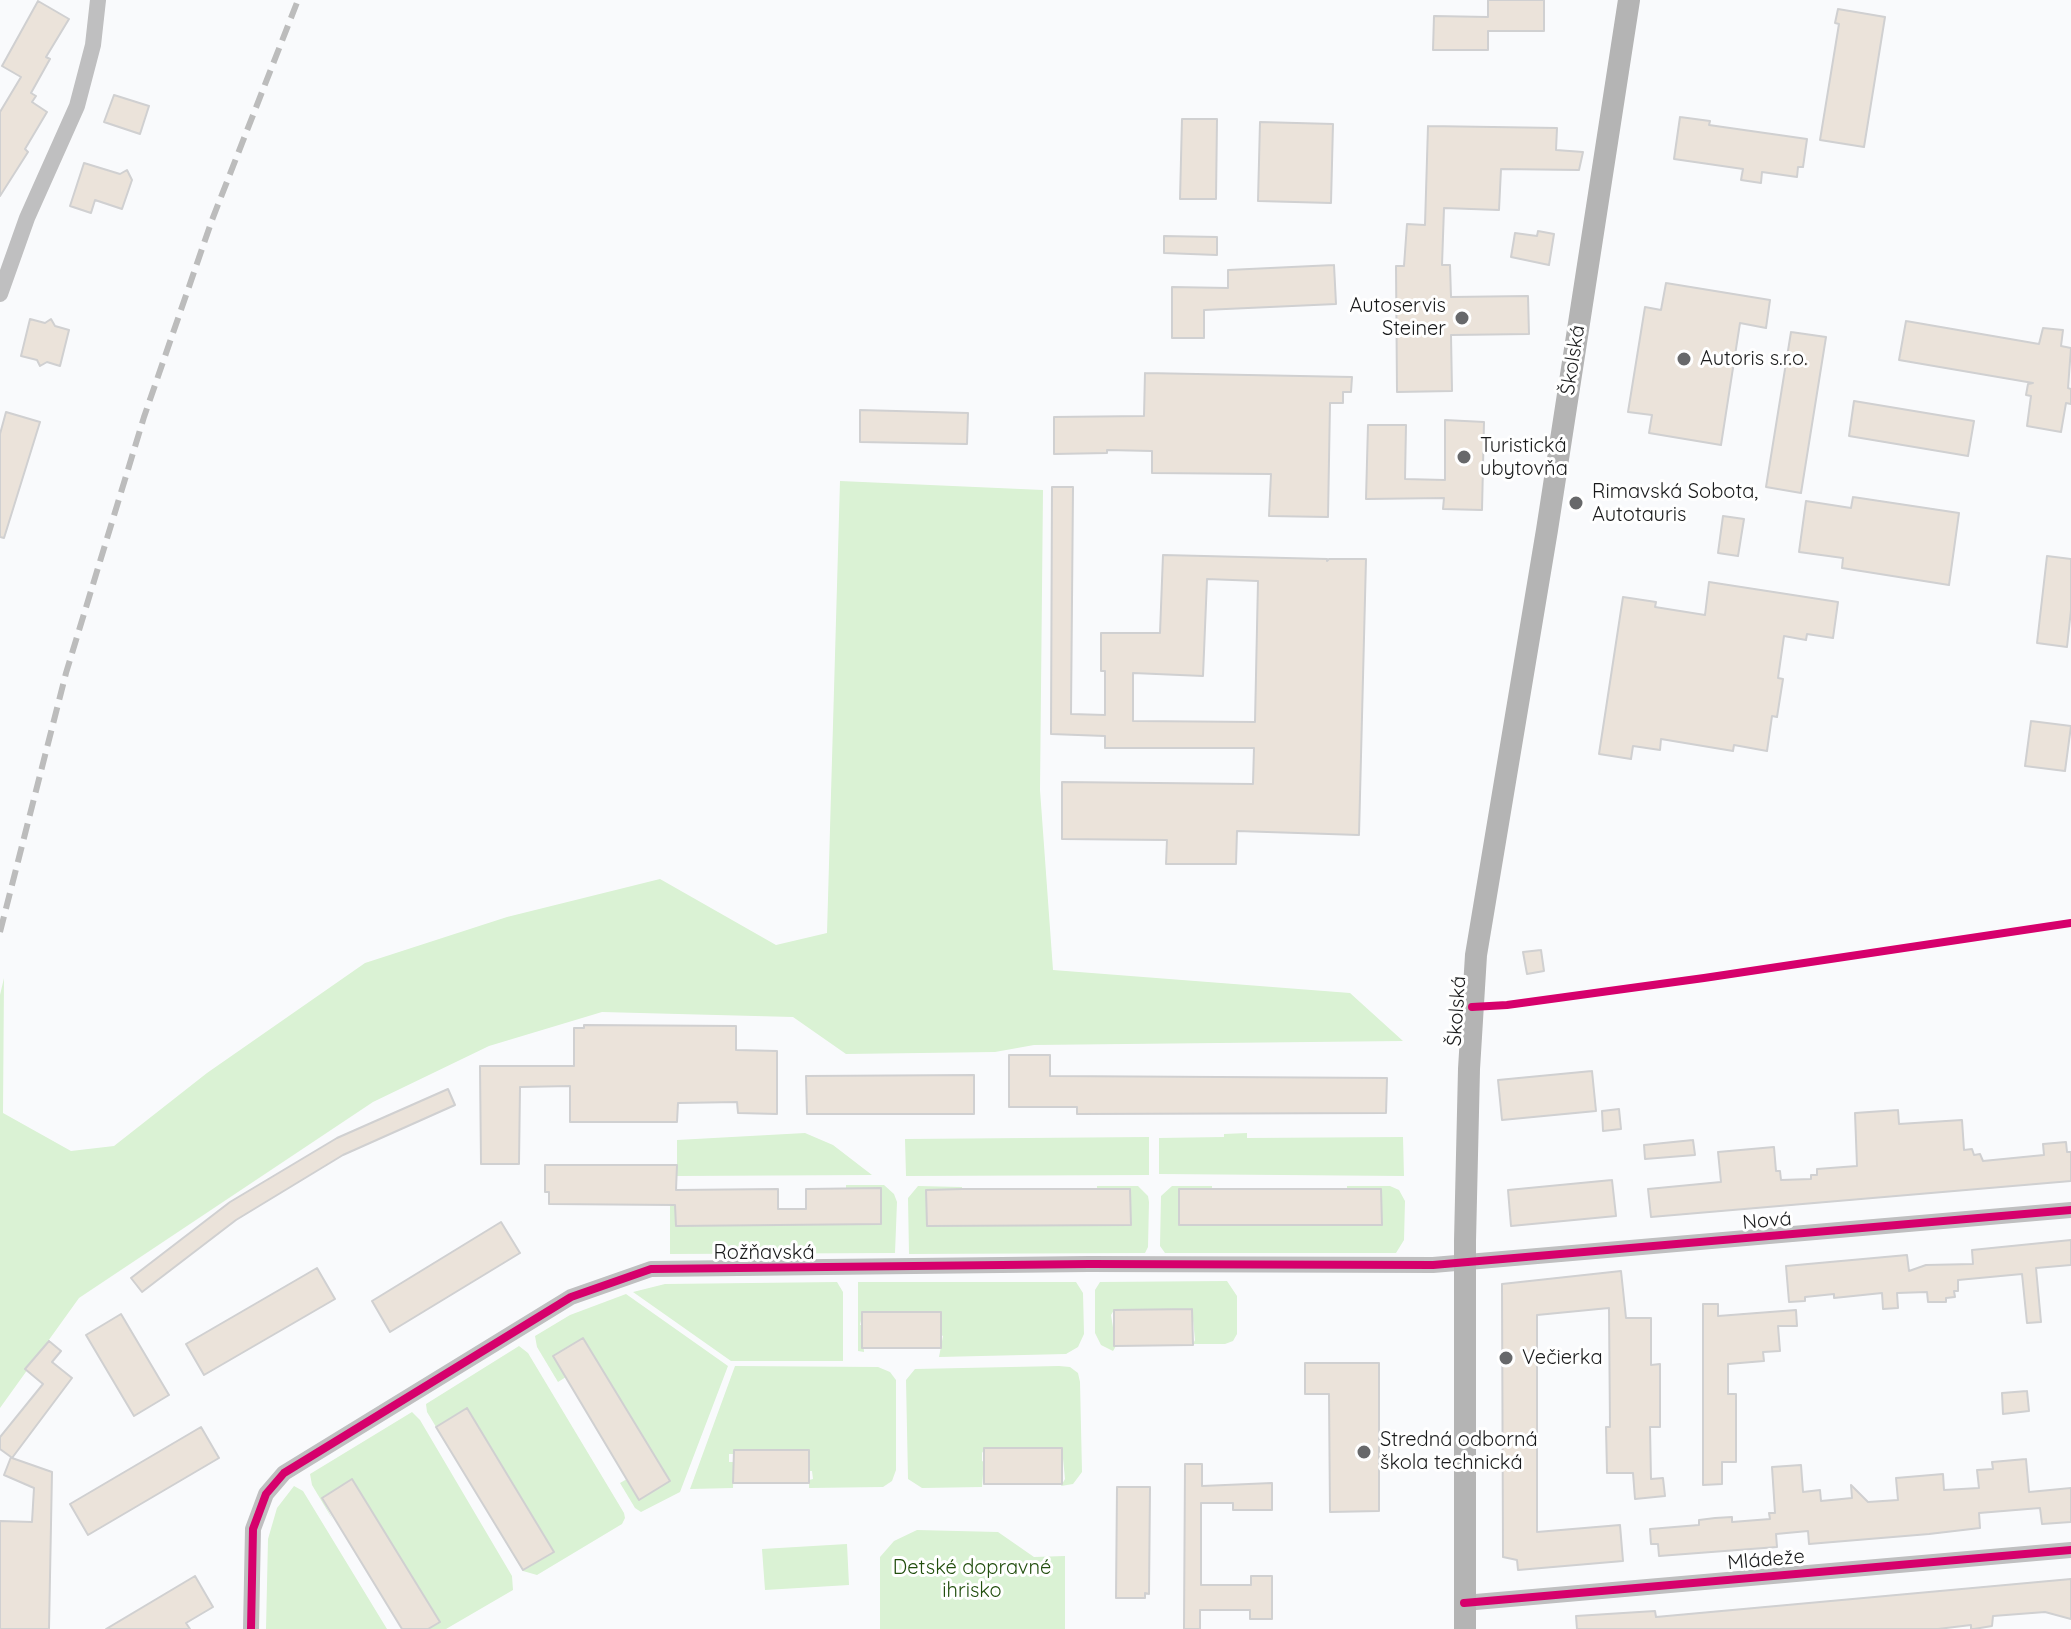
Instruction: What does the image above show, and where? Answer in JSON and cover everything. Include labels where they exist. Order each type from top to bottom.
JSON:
[{"type":"main road","name":"Školská","points":[[1465,1629],[1465,1263],[1469,1069],[1476,955],[1544,546],[1629,0]]},
{"type":"street","points":[[0,294],[27,218],[77,106],[93,45],[98,0]]},
{"type":"street","name":"Nová","points":[[1465,1263],[2071,1210]]},
{"type":"street","name":"Rožňavská","points":[[251,1629],[253,1529],[266,1494],[284,1473],[571,1297],[651,1269],[1465,1263]]},
{"type":"street","name":"Mládeže","points":[[1464,1603],[2071,1550]]},
{"type":"green space","points":[[840,481],[1043,490],[1040,790],[1053,970],[1350,993],[1403,1041],[1034,1045],[995,1052],[846,1054],[793,1017],[602,1012],[489,1046],[373,1102],[79,1298],[0,1408],[0,995],[4,978],[3,1113],[71,1151],[114,1146],[207,1073],[365,963],[507,917],[660,879],[776,945],[827,933]]},
{"type":"green space","points":[[805,1133],[833,1145],[872,1175],[677,1176],[677,1140]]},
{"type":"green space","points":[[1247,1133],[1247,1138],[1403,1137],[1404,1176],[1159,1174],[1159,1138],[1224,1137],[1224,1134]]},
{"type":"green space","points":[[1149,1137],[1149,1175],[906,1176],[905,1139]]},
{"type":"green space","points":[[846,1185],[884,1185],[894,1194],[897,1202],[895,1253],[670,1254],[670,1206],[675,1206],[676,1226],[880,1224],[880,1188],[846,1189]]},
{"type":"green space","points":[[918,1186],[962,1187],[962,1190],[927,1190],[927,1226],[1130,1225],[1130,1190],[1097,1189],[1097,1186],[1138,1186],[1148,1196],[1149,1202],[1148,1247],[1145,1253],[909,1254],[908,1198]]},
{"type":"green space","points":[[1172,1186],[1212,1186],[1212,1189],[1179,1189],[1180,1225],[1381,1225],[1381,1189],[1347,1189],[1347,1186],[1390,1186],[1399,1190],[1405,1201],[1404,1240],[1396,1253],[1165,1253],[1160,1246],[1161,1196]]},
{"type":"green space","points":[[1227,1281],[1237,1296],[1237,1334],[1233,1341],[1193,1344],[1192,1309],[1114,1310],[1111,1315],[1116,1346],[1113,1351],[1101,1345],[1095,1333],[1095,1290],[1100,1282]]},
{"type":"green space","points":[[837,1282],[843,1292],[843,1361],[731,1361],[633,1292],[665,1284]]},
{"type":"green space","points":[[858,1282],[1076,1282],[1083,1293],[1084,1334],[1078,1347],[1066,1354],[939,1357],[943,1336],[940,1312],[863,1312],[860,1325],[864,1352],[858,1351]]},
{"type":"green space","points":[[626,1294],[728,1366],[680,1492],[641,1512],[635,1508],[620,1483],[627,1479],[640,1499],[670,1481],[583,1338],[553,1356],[566,1377],[558,1382],[537,1347],[535,1336],[570,1315]]},
{"type":"green space","points":[[519,1346],[528,1353],[625,1518],[622,1524],[537,1575],[523,1571],[427,1412],[426,1404]]},
{"type":"green space","points":[[735,1366],[878,1367],[890,1372],[896,1380],[896,1470],[892,1481],[883,1487],[809,1488],[809,1480],[813,1479],[812,1471],[809,1471],[809,1451],[734,1450],[733,1454],[729,1454],[729,1462],[734,1462],[733,1488],[690,1489]]},
{"type":"green space","points":[[1070,1367],[1078,1373],[1080,1382],[1082,1472],[1073,1484],[1061,1486],[1065,1479],[1062,1448],[985,1448],[982,1453],[982,1487],[922,1488],[908,1479],[906,1380],[915,1369]]},
{"type":"green space","points":[[412,1412],[420,1420],[512,1576],[513,1590],[446,1629],[428,1629],[439,1621],[352,1480],[322,1498],[333,1520],[312,1485],[310,1474]]},
{"type":"green space","points":[[294,1486],[303,1491],[387,1629],[266,1629],[268,1539],[277,1508]]},
{"type":"green space","name":"Detské dopravné ihrisko","points":[[917,1530],[998,1532],[1034,1557],[1065,1556],[1065,1629],[880,1629],[880,1557],[894,1541]]},
{"type":"green space","points":[[847,1544],[849,1585],[765,1590],[762,1549]]},
{"type":"building","points":[[1488,0],[1544,0],[1544,31],[1488,31],[1488,50],[1433,50],[1434,16],[1488,17]]},
{"type":"building","points":[[38,1],[69,19],[46,57],[50,59],[31,93],[36,96],[32,102],[47,112],[25,149],[28,152],[0,196],[0,112],[21,77],[2,66]]},
{"type":"building","points":[[1838,9],[1885,17],[1864,147],[1820,140],[1839,24],[1835,23]]},
{"type":"building","points":[[114,95],[149,106],[140,134],[104,122]]},
{"type":"building","points":[[1680,117],[1710,121],[1709,125],[1807,139],[1803,167],[1798,167],[1797,177],[1762,172],[1761,183],[1741,180],[1743,169],[1674,159]]},
{"type":"building","points":[[1182,119],[1217,119],[1216,199],[1180,199]]},
{"type":"building","points":[[1260,122],[1333,124],[1331,203],[1258,201]]},
{"type":"building","points":[[1428,126],[1557,128],[1556,150],[1583,152],[1579,170],[1501,169],[1499,210],[1444,208],[1442,265],[1450,265],[1451,297],[1528,296],[1529,334],[1451,335],[1452,391],[1397,392],[1396,266],[1404,266],[1407,224],[1425,225]]},
{"type":"building","points":[[84,163],[120,174],[127,170],[132,180],[122,209],[95,200],[91,213],[70,206]]},
{"type":"building","points":[[1538,231],[1554,234],[1549,265],[1511,257],[1515,233],[1537,236]]},
{"type":"building","points":[[1164,236],[1217,237],[1217,255],[1164,253]]},
{"type":"building","points":[[1334,265],[1336,304],[1204,310],[1204,338],[1172,338],[1172,287],[1228,288],[1228,270]]},
{"type":"building","name":"Autoris s.r.o.","points":[[1666,283],[1770,300],[1766,328],[1740,323],[1721,445],[1649,433],[1652,415],[1628,412],[1645,307],[1661,310]]},
{"type":"building","points":[[30,319],[45,323],[51,319],[55,326],[69,330],[60,366],[47,362],[40,366],[37,360],[21,356]]},
{"type":"building","points":[[1906,321],[2039,344],[2043,328],[2063,330],[2061,346],[2071,348],[2068,388],[2071,389],[2071,404],[2066,403],[2061,432],[2027,426],[2031,396],[2026,395],[2028,384],[2033,383],[1899,360]]},
{"type":"building","points":[[1791,332],[1826,337],[1801,493],[1766,487]]},
{"type":"building","points":[[1145,373],[1352,377],[1351,392],[1343,392],[1343,403],[1330,403],[1328,517],[1269,516],[1271,474],[1152,473],[1152,451],[1054,454],[1054,417],[1144,416]]},
{"type":"building","points":[[1854,401],[1974,421],[1968,456],[1849,436]]},
{"type":"building","points":[[860,410],[968,413],[967,444],[860,442]]},
{"type":"building","points":[[6,412],[40,422],[4,538],[0,537],[0,434]]},
{"type":"building","points":[[1445,420],[1484,422],[1482,510],[1443,509],[1444,498],[1366,499],[1368,425],[1406,425],[1405,479],[1445,480]]},
{"type":"building","points":[[1052,487],[1073,487],[1071,714],[1105,715],[1101,633],[1160,633],[1163,555],[1327,561],[1366,559],[1359,835],[1237,831],[1236,864],[1166,864],[1167,840],[1062,839],[1062,782],[1253,784],[1254,748],[1105,748],[1105,736],[1051,734]],"holes":[[[1207,579],[1258,581],[1255,722],[1133,721],[1133,673],[1203,676]]]},
{"type":"building","points":[[1853,497],[1959,513],[1949,585],[1842,568],[1843,558],[1799,552],[1806,501],[1851,508]]},
{"type":"building","points":[[1723,516],[1744,519],[1738,556],[1718,553]]},
{"type":"building","points":[[2047,556],[2071,559],[2067,647],[2037,643]]},
{"type":"building","points":[[1709,582],[1838,602],[1833,638],[1807,634],[1806,640],[1784,636],[1778,678],[1783,679],[1777,717],[1772,716],[1767,751],[1734,745],[1733,751],[1661,739],[1660,750],[1633,746],[1631,759],[1599,754],[1623,597],[1656,602],[1655,607],[1705,615]]},
{"type":"building","points":[[2031,721],[2071,726],[2065,771],[2025,766]]},
{"type":"building","points":[[1541,950],[1544,971],[1527,974],[1523,952]]},
{"type":"building","points":[[584,1025],[736,1026],[736,1050],[777,1051],[777,1114],[738,1113],[737,1102],[678,1103],[677,1122],[570,1122],[570,1086],[520,1087],[519,1164],[481,1164],[480,1066],[574,1066],[574,1028],[584,1028]]},
{"type":"building","points":[[1009,1055],[1050,1055],[1050,1076],[1387,1078],[1386,1113],[1077,1114],[1077,1107],[1009,1107]]},
{"type":"building","points":[[1592,1071],[1596,1111],[1502,1120],[1498,1080]]},
{"type":"building","points":[[974,1075],[974,1114],[807,1114],[806,1076]]},
{"type":"building","points":[[448,1089],[455,1105],[343,1155],[236,1220],[142,1292],[131,1278],[230,1202],[337,1138]]},
{"type":"building","points":[[1619,1109],[1621,1129],[1603,1131],[1602,1111]]},
{"type":"building","points":[[1898,1110],[1899,1124],[1962,1120],[1964,1150],[1972,1149],[1974,1155],[1980,1154],[1983,1161],[2044,1155],[2043,1144],[2066,1142],[2067,1152],[2071,1152],[2071,1181],[1651,1217],[1648,1189],[1721,1182],[1718,1152],[1774,1147],[1776,1171],[1780,1171],[1781,1180],[1811,1179],[1811,1175],[1817,1175],[1817,1169],[1857,1166],[1855,1113]]},
{"type":"building","points":[[1693,1140],[1695,1155],[1645,1159],[1644,1145]]},
{"type":"building","points":[[545,1165],[677,1165],[676,1190],[778,1189],[778,1209],[806,1209],[806,1189],[881,1188],[881,1224],[676,1226],[675,1205],[549,1204],[549,1192],[545,1192]]},
{"type":"building","points":[[1612,1180],[1616,1216],[1511,1226],[1508,1190]]},
{"type":"building","points":[[1130,1189],[1131,1225],[927,1226],[926,1190]]},
{"type":"building","points":[[1179,1189],[1381,1189],[1382,1225],[1179,1225]]},
{"type":"building","points":[[501,1222],[520,1253],[390,1332],[372,1301]]},
{"type":"building","points":[[2071,1240],[2071,1265],[2036,1268],[2041,1322],[2027,1323],[2022,1274],[1958,1280],[1955,1297],[1946,1298],[1946,1302],[1928,1302],[1927,1292],[1897,1293],[1898,1308],[1883,1309],[1882,1293],[1834,1298],[1834,1294],[1789,1302],[1786,1266],[1907,1255],[1909,1271],[1926,1265],[1973,1264],[1972,1250]]},
{"type":"building","points":[[317,1268],[335,1299],[204,1375],[186,1344]]},
{"type":"building","points":[[1621,1271],[1626,1318],[1651,1318],[1651,1365],[1660,1364],[1660,1427],[1650,1427],[1651,1479],[1663,1478],[1665,1496],[1635,1499],[1633,1473],[1607,1473],[1606,1427],[1610,1427],[1609,1308],[1537,1315],[1537,1532],[1620,1525],[1623,1561],[1518,1570],[1517,1560],[1503,1557],[1502,1284]]},
{"type":"building","points":[[1703,1304],[1718,1304],[1718,1316],[1796,1310],[1797,1326],[1778,1326],[1780,1351],[1763,1352],[1764,1361],[1728,1364],[1728,1394],[1736,1394],[1736,1462],[1722,1462],[1722,1484],[1703,1485]]},
{"type":"building","points":[[1192,1309],[1193,1345],[1114,1346],[1114,1310]]},
{"type":"building","points":[[862,1312],[941,1312],[941,1348],[862,1348]]},
{"type":"building","points":[[121,1314],[169,1395],[134,1416],[86,1335]]},
{"type":"building","points":[[583,1338],[670,1481],[639,1500],[553,1356]]},
{"type":"building","points":[[49,1341],[61,1351],[52,1362],[72,1378],[12,1458],[52,1472],[49,1629],[0,1629],[0,1521],[32,1522],[34,1488],[4,1475],[11,1457],[0,1449],[0,1437],[43,1384],[25,1369]]},
{"type":"building","points":[[1305,1363],[1379,1363],[1379,1511],[1330,1512],[1329,1394],[1305,1394]]},
{"type":"building","points":[[2027,1391],[2029,1411],[2003,1414],[2002,1393]]},
{"type":"building","points":[[467,1408],[554,1552],[523,1570],[436,1427]]},
{"type":"building","points":[[201,1427],[219,1458],[88,1535],[70,1504]]},
{"type":"building","points":[[984,1448],[1062,1448],[1062,1484],[984,1484]]},
{"type":"building","points":[[734,1450],[809,1450],[809,1483],[733,1483]]},
{"type":"building","points":[[2026,1459],[2029,1492],[2071,1488],[2071,1522],[2042,1524],[2040,1508],[1979,1513],[1980,1528],[1929,1534],[1809,1544],[1808,1531],[1776,1534],[1777,1547],[1659,1556],[1658,1544],[1651,1544],[1650,1529],[1699,1525],[1699,1520],[1715,1518],[1732,1517],[1732,1522],[1770,1519],[1769,1513],[1775,1513],[1772,1467],[1801,1465],[1803,1492],[1820,1490],[1821,1501],[1852,1498],[1851,1485],[1868,1502],[1898,1500],[1896,1478],[1943,1474],[1944,1490],[1979,1488],[1977,1470],[1993,1469],[1992,1462]]},
{"type":"building","points":[[1185,1464],[1202,1464],[1202,1486],[1272,1483],[1272,1510],[1233,1510],[1233,1503],[1201,1503],[1201,1585],[1251,1585],[1251,1576],[1272,1576],[1272,1619],[1250,1619],[1250,1610],[1200,1610],[1200,1629],[1184,1629]]},
{"type":"building","points":[[352,1479],[440,1622],[428,1629],[402,1629],[322,1498]]},
{"type":"building","points":[[1117,1487],[1150,1487],[1149,1594],[1145,1593],[1145,1598],[1116,1598]]},
{"type":"building","points":[[195,1576],[213,1607],[186,1623],[190,1629],[106,1629]]},
{"type":"building","points":[[2071,1579],[2071,1619],[2045,1612],[1993,1616],[1992,1626],[1974,1629],[1971,1625],[1938,1629],[1577,1629],[1576,1616],[1655,1611],[1656,1617]]},
{"type":"railway","points":[[0,932],[66,673],[144,417],[212,220],[298,0]]},
{"type":"cycle path","points":[[1472,1007],[1704,978],[2071,923]]},
{"type":"cycle path","points":[[251,1629],[253,1529],[266,1494],[284,1473],[571,1297],[651,1269],[1089,1264],[1433,1265],[2071,1210]]},
{"type":"cycle path","points":[[1464,1603],[2071,1550]]},
{"type":"place","name":"Autoservis Steiner","points":[[1462,318]]},
{"type":"place","name":"Autoris s.r.o.","points":[[1684,359]]},
{"type":"place","name":"Turistická ubytovňa","points":[[1464,457]]},
{"type":"place","name":"Rimavská Sobota, Autotauris","points":[[1576,503]]},
{"type":"place","name":"Večierka","points":[[1506,1358]]},
{"type":"place","name":"Stredná odborná škola technická","points":[[1364,1452]]}]
